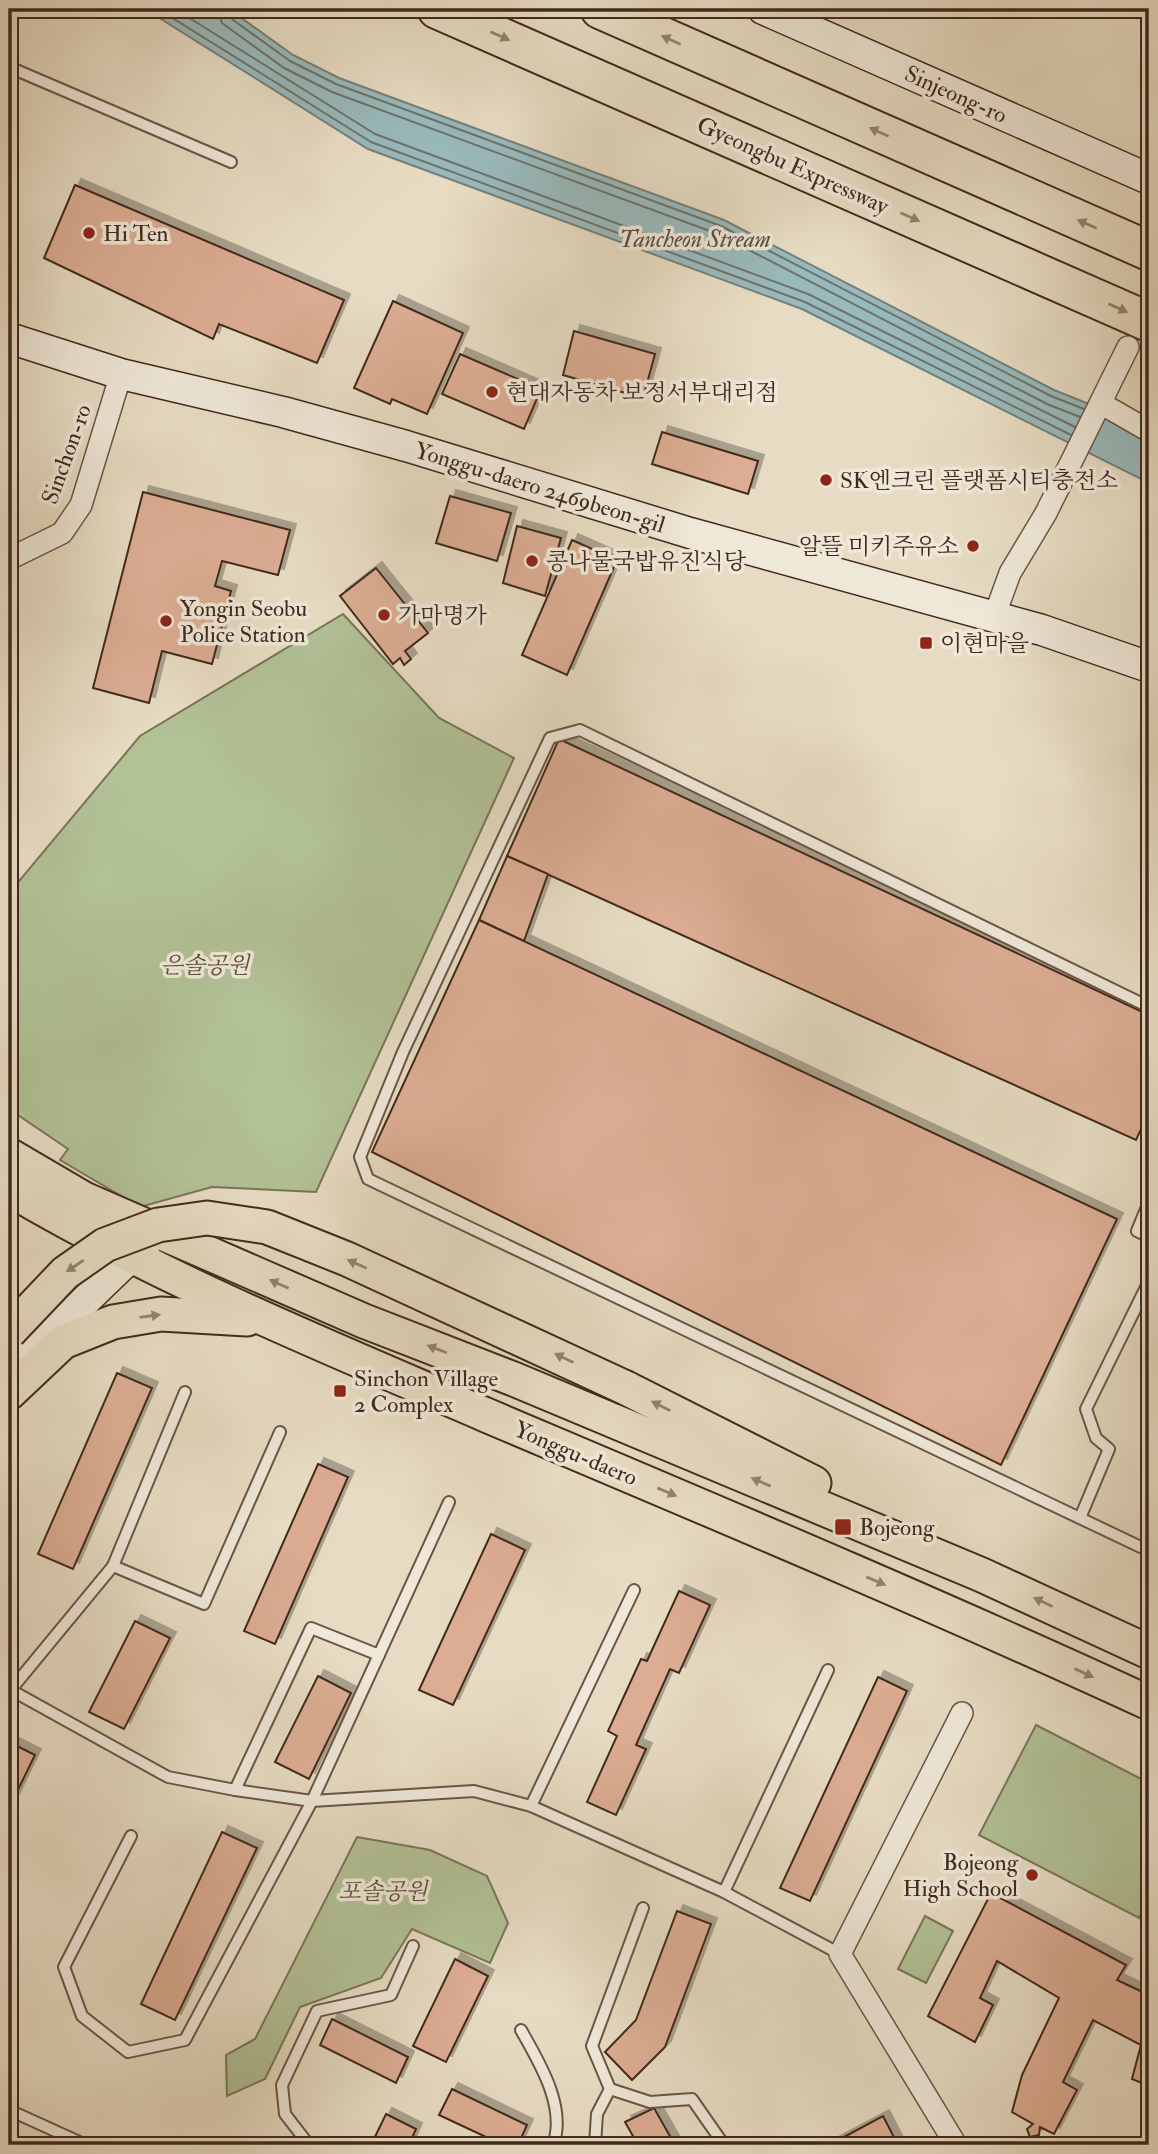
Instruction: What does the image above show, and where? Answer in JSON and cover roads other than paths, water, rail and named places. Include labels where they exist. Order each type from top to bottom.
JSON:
[{"type":"highway","name":"Gyeongbu Expressway","points":[[438,9],[1139,335]]},
{"type":"highway","points":[[600,9],[1149,251]]},
{"type":"main road","name":"Yonggu-daero","points":[[9,1155],[84,1199],[364,1321],[516,1380],[982,1575],[1149,1652]]},
{"type":"main road","points":[[9,1177],[36,1196],[48,1194],[50,1187],[45,1177]]},
{"type":"main road","name":"Yonggu-daero","points":[[9,1189],[131,1256],[266,1321],[1003,1635],[1149,1703]]},
{"type":"main road","points":[[9,1332],[65,1273],[105,1245],[158,1225],[207,1218],[267,1227],[347,1259],[626,1388],[797,1474],[982,1575]]},
{"type":"main road","points":[[216,1298],[215,1290],[220,1285],[320,1327],[364,1321]]},
{"type":"main road","points":[[9,1393],[63,1342],[113,1322],[161,1314],[266,1321]]},
{"type":"street","name":"Sinjeong-ro","points":[[763,9],[1149,179]]},
{"type":"street","points":[[994,617],[1010,573],[1046,513],[1114,374],[1139,335]]},
{"type":"street","name":"Yonggu-daero 2469beon-gil","points":[[9,338],[121,374],[283,412],[406,446],[690,533],[994,617],[1149,667]]},
{"type":"street","name":"Sinchon-ro","points":[[9,559],[62,533],[81,505],[121,374]]},
{"type":"street","points":[[1098,410],[1149,431]]},
{"type":"street","points":[[9,1374],[159,1230]]},
{"type":"street","points":[[956,2145],[840,1954],[962,1713]]},
{"type":"lane","points":[[9,67],[231,162]]},
{"type":"lane","points":[[1149,1007],[580,730],[550,738],[402,1052],[360,1157],[368,1179],[1149,1551]]},
{"type":"lane","points":[[1149,1202],[1137,1231],[1149,1237]]},
{"type":"lane","points":[[1080,1518],[1109,1449],[1096,1438],[1086,1409],[1149,1281]]},
{"type":"lane","points":[[185,1392],[113,1566],[10,1690],[168,1777],[312,1801],[474,1791],[531,1806],[724,1892],[840,1954]]},
{"type":"lane","points":[[113,1566],[204,1604],[280,1432]]},
{"type":"lane","points":[[131,1836],[64,1967],[82,2016],[128,2052],[186,2040],[312,1801],[449,1502]]},
{"type":"lane","points":[[531,1806],[634,1590]]},
{"type":"lane","points":[[234,1790],[311,1628],[379,1655]]},
{"type":"lane","points":[[724,1892],[828,1670]]},
{"type":"lane","points":[[643,1908],[592,2046],[610,2088],[650,2102],[692,2099],[724,2145]]},
{"type":"lane","points":[[309,2145],[285,2114],[282,2085],[317,2011],[391,1995],[413,1946]]},
{"type":"lane","points":[[521,2030],[553,2091],[557,2136],[553,2145]]},
{"type":"lane","points":[[595,2145],[597,2114],[610,2088]]},
{"type":"lane","points":[[9,2110],[86,2145]]},
{"type":"lane","points":[[1139,2145],[1149,2142]]},
{"type":"water","name":"Tancheon Stream","points":[[145,9],[229,9],[293,55],[339,78],[724,220],[1054,390],[1149,428],[1149,483],[802,309],[368,149]]},
{"type":"place","name":"Hi Ten","points":[[89,233]]},
{"type":"place","name":"현대자동차 보정서부대리점","points":[[492,392]]},
{"type":"place","name":"SK엔크린 플랫폼시티충전소","points":[[826,480]]},
{"type":"place","name":"알뜰 미키주유소","points":[[973,546]]},
{"type":"place","name":"콩나물국밥유진식당","points":[[532,561]]},
{"type":"place","name":"가마명가","points":[[384,615]]},
{"type":"place","name":"Yongin Seobu Police Station","points":[[166,621]]},
{"type":"place","name":"이현마을","points":[[926,643]]},
{"type":"place","name":"Sinchon Village 2 Complex","points":[[340,1391]]},
{"type":"place","name":"Bojeong","points":[[843,1527]]},
{"type":"place","name":"Bojeong High School","points":[[1032,1875]]},
{"type":"park label","name":"은솔공원","points":[[205,965]]},
{"type":"park label","name":"포솔공원","points":[[383,1891]]}]
